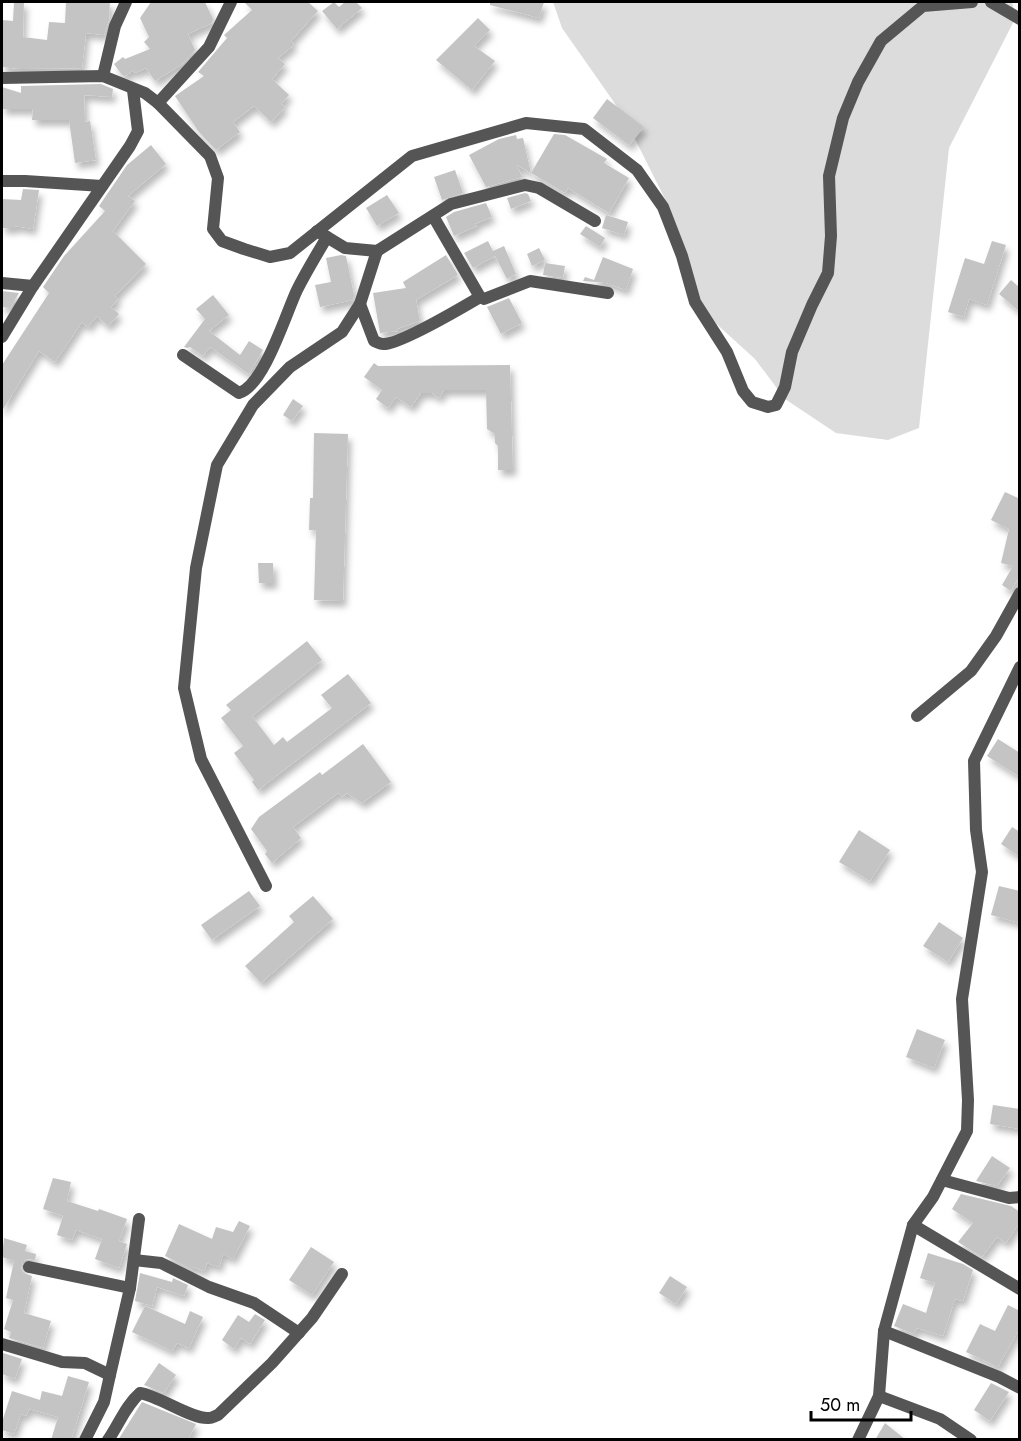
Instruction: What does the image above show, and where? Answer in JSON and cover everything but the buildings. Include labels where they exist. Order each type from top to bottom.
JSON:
[{"type":"street","points":[[103,76],[115,26],[126,2]]},
{"type":"street","points":[[158,103],[209,47],[231,2]]},
{"type":"street","points":[[2,78],[103,76],[145,93],[158,103],[210,156],[218,178],[213,229],[222,241],[270,257],[290,253],[322,234],[412,156],[526,123],[584,129],[637,170],[663,207],[682,256],[695,302],[727,352],[743,391],[752,402],[768,407],[776,405],[785,387],[792,352],[828,273],[831,236],[830,176],[843,118],[858,82],[881,41],[923,6],[972,2]]},
{"type":"street","points":[[991,2],[1020,19]]},
{"type":"street","points":[[2,337],[33,286],[138,131],[133,90]]},
{"type":"street","points":[[2,181],[102,186]]},
{"type":"street","points":[[322,234],[345,248],[378,251],[452,204],[525,185],[539,188],[595,221]]},
{"type":"street","points":[[433,216],[480,297]]},
{"type":"street","points":[[183,355],[239,393],[246,391],[267,362],[322,234]]},
{"type":"street","points":[[266,886],[201,759],[184,688],[196,568],[217,465],[253,405],[290,367],[342,332],[360,304],[378,251]]},
{"type":"street","points":[[360,304],[374,341],[383,344],[394,342],[480,297],[484,299],[530,281],[608,293]]},
{"type":"street","points":[[2,283],[33,286]]},
{"type":"street","points":[[917,716],[971,671],[996,636],[1020,593]]},
{"type":"street","points":[[858,1440],[879,1396],[884,1331],[913,1225],[933,1197],[967,1131],[968,1100],[962,999],[982,872],[976,830],[974,761],[1020,667]]},
{"type":"street","points":[[942,1180],[1009,1198],[1020,1197]]},
{"type":"street","points":[[85,1440],[104,1402],[130,1288],[139,1219]]},
{"type":"street","points":[[913,1225],[1020,1289]]},
{"type":"street","points":[[134,1260],[161,1263],[209,1287],[254,1304],[300,1333]]},
{"type":"street","points":[[29,1267],[130,1288]]},
{"type":"street","points":[[108,1440],[132,1400],[140,1393],[151,1395],[196,1416],[209,1418],[218,1414],[300,1333],[342,1274]]},
{"type":"street","points":[[884,1331],[999,1377],[1020,1388]]},
{"type":"street","points":[[2,1344],[62,1362],[85,1363],[110,1375]]},
{"type":"street","points":[[879,1396],[940,1419],[971,1440]]},
{"type":"shaded area","points":[[553,2],[1012,2],[1016,17],[949,148],[919,428],[888,440],[836,433],[785,399],[755,359],[700,309],[691,288],[670,209],[623,115],[562,28]]}]
